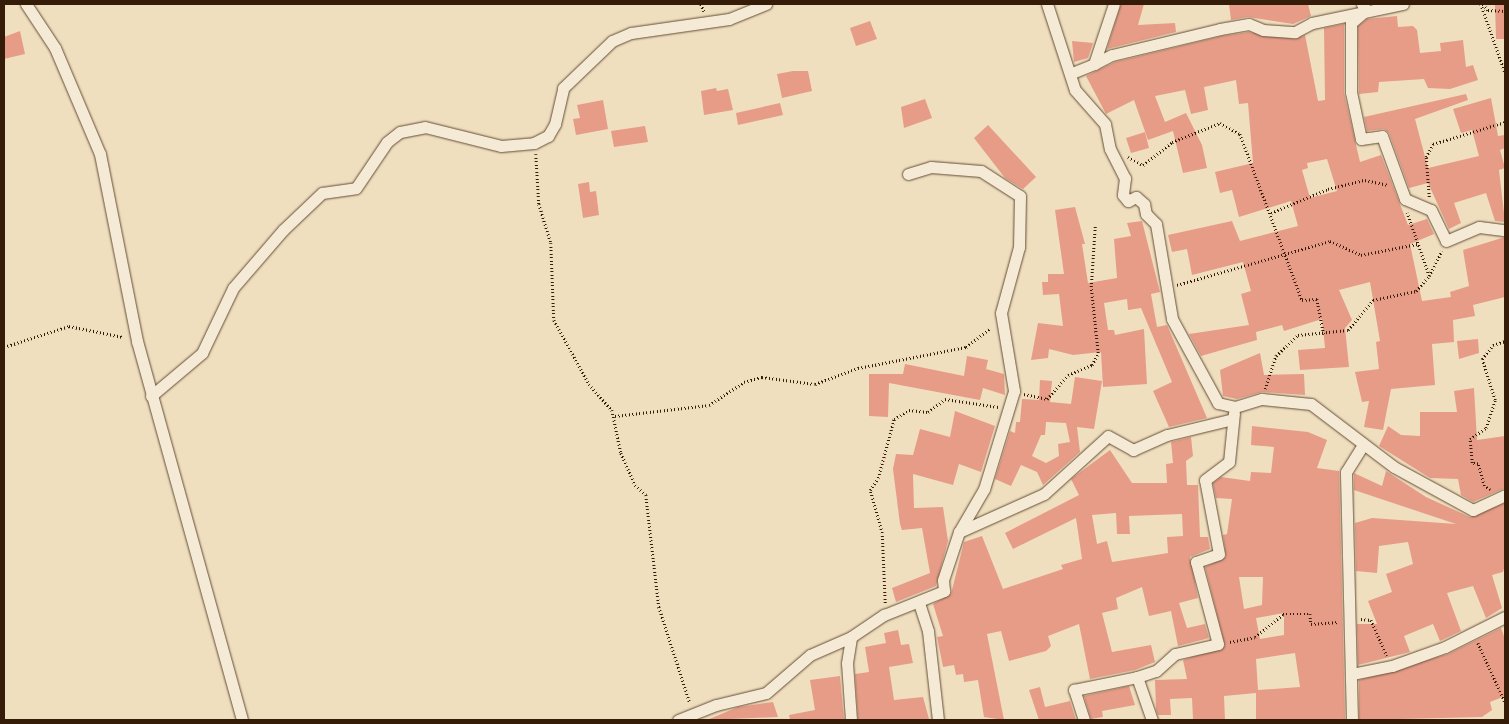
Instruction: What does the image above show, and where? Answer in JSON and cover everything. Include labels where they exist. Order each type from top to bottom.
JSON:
[{"type":"street","points":[[26,4],[55,48],[100,154],[137,341],[242,720]]},
{"type":"street","points":[[151,396],[202,353],[233,288],[283,230],[322,193],[356,188],[387,142],[400,132],[425,126],[501,146],[534,143],[548,136],[555,124],[563,88],[612,41],[631,33],[729,19],[766,4]]},
{"type":"street","points":[[1047,4],[1072,74],[1075,90],[1105,124],[1110,149],[1125,178],[1123,194],[1128,201],[1136,198],[1144,204],[1146,214],[1156,224],[1168,292],[1184,345],[1218,403],[1235,406],[1262,400],[1311,404],[1362,446],[1473,510],[1503,496]]},
{"type":"street","points":[[1094,64],[1114,4]]},
{"type":"street","points":[[1072,74],[1112,55],[1220,29],[1248,24],[1262,30],[1295,32],[1312,23],[1341,20],[1364,7],[1403,4]]},
{"type":"street","points":[[1364,7],[1351,23],[1351,92],[1362,139],[1382,136],[1397,184],[1405,200],[1431,210],[1446,241],[1479,228],[1505,230]]},
{"type":"street","points":[[678,720],[692,714],[766,693],[810,655],[851,637],[887,614],[919,603],[944,591],[943,580],[959,532],[984,489],[1014,391],[1001,313],[1019,247],[1020,196],[981,171],[930,167],[908,174]]},
{"type":"street","points":[[1084,720],[1074,690],[1137,678],[1156,671],[1175,654],[1218,644],[1196,562],[1219,554],[1205,480],[1230,462],[1235,406]]},
{"type":"street","points":[[959,532],[1044,494],[1108,436],[1133,450],[1167,435],[1233,418]]},
{"type":"street","points":[[1352,720],[1352,620],[1346,472],[1362,446]]},
{"type":"street","points":[[919,603],[928,631],[938,720]]},
{"type":"street","points":[[1352,674],[1392,666],[1473,633],[1505,616]]},
{"type":"street","points":[[851,637],[846,688],[851,720]]},
{"type":"street","points":[[1137,678],[1152,720]]},
{"type":"path","points":[[1482,4],[1488,10],[1505,10]]},
{"type":"path","points":[[1482,4],[1505,72]]},
{"type":"path","points":[[1431,210],[1426,157],[1433,144],[1505,122]]},
{"type":"path","points":[[1110,149],[1143,165],[1172,142],[1220,124],[1240,134],[1252,174],[1271,213],[1302,300],[1317,299],[1324,334]]},
{"type":"path","points":[[534,143],[539,204],[551,242],[554,320],[589,384],[615,416],[621,453],[650,506],[659,607],[685,678],[692,714]]},
{"type":"path","points":[[1271,213],[1328,190],[1365,180],[1378,186],[1397,184]]},
{"type":"path","points":[[1405,200],[1429,276]]},
{"type":"path","points":[[1014,391],[1047,399],[1068,375],[1092,365],[1098,352],[1091,287],[1095,226]]},
{"type":"path","points":[[1168,292],[1193,278],[1330,241],[1360,255],[1418,244]]},
{"type":"path","points":[[1262,400],[1276,356],[1298,336],[1348,330],[1373,300],[1416,291],[1429,276],[1446,241]]},
{"type":"path","points":[[615,416],[709,404],[744,382],[762,377],[815,384],[866,366],[966,347],[987,335],[1001,313]]},
{"type":"path","points":[[4,347],[70,326],[137,341]]},
{"type":"path","points":[[1503,496],[1484,486],[1478,464],[1472,463],[1470,439],[1486,428],[1495,400],[1482,359],[1493,345],[1505,341]]},
{"type":"path","points":[[887,614],[882,533],[870,490],[878,478],[894,419],[909,410],[928,412],[945,399],[966,399],[1008,412]]},
{"type":"path","points":[[1218,644],[1255,637],[1283,614],[1310,614],[1310,624],[1371,620],[1392,666]]},
{"type":"path","points":[[1473,633],[1505,702]]},
{"type":"building","points":[[1121,4],[1144,4],[1138,25],[1175,23],[1176,32],[1107,49]]},
{"type":"building","points":[[1229,4],[1308,4],[1311,16],[1293,24],[1248,17],[1231,20]]},
{"type":"building","points":[[1495,4],[1505,4],[1505,39],[1496,39]]},
{"type":"building","points":[[1397,16],[1398,27],[1413,26],[1417,30],[1420,53],[1441,51],[1440,43],[1463,40],[1466,67],[1473,65],[1478,80],[1450,89],[1428,88],[1424,79],[1379,82],[1378,92],[1359,94],[1358,26],[1367,19]]},
{"type":"building","points":[[870,21],[877,39],[856,46],[850,28]]},
{"type":"building","points":[[1344,24],[1344,93],[1360,162],[1381,155],[1408,225],[1427,219],[1434,234],[1410,244],[1422,301],[1451,297],[1450,292],[1469,286],[1463,250],[1505,237],[1505,297],[1473,305],[1475,316],[1453,320],[1454,342],[1432,344],[1435,385],[1391,389],[1383,430],[1364,427],[1369,401],[1362,402],[1355,372],[1379,369],[1376,342],[1380,341],[1370,282],[1339,290],[1352,320],[1345,328],[1349,367],[1300,370],[1298,350],[1325,348],[1322,319],[1284,331],[1282,325],[1256,332],[1257,340],[1201,356],[1189,334],[1249,325],[1241,294],[1251,291],[1243,262],[1192,275],[1187,249],[1172,252],[1168,235],[1232,221],[1240,241],[1298,226],[1291,201],[1239,217],[1232,190],[1220,193],[1215,172],[1253,163],[1248,103],[1239,104],[1236,80],[1204,87],[1208,110],[1191,114],[1185,90],[1155,96],[1165,122],[1186,113],[1202,145],[1207,168],[1183,173],[1173,131],[1148,140],[1134,100],[1106,114],[1086,76],[1115,62],[1222,36],[1248,32],[1295,39],[1305,35],[1318,101],[1325,100],[1324,28]],"holes":[[[1327,159],[1337,191],[1310,198],[1302,170],[1308,168],[1307,163]]]},
{"type":"building","points":[[20,31],[25,54],[4,59],[4,37]]},
{"type":"building","points":[[1072,41],[1093,43],[1088,58],[1074,62]]},
{"type":"building","points":[[808,71],[812,91],[782,98],[777,74]]},
{"type":"building","points":[[716,88],[717,91],[728,89],[733,110],[704,115],[701,91]]},
{"type":"building","points":[[1466,94],[1468,100],[1415,119],[1428,168],[1479,156],[1472,130],[1461,133],[1453,109],[1491,98],[1498,136],[1505,135],[1505,148],[1500,150],[1505,168],[1499,170],[1505,222],[1495,221],[1486,193],[1454,203],[1461,223],[1449,229],[1428,183],[1409,188],[1389,133],[1384,129],[1367,131],[1364,117]]},
{"type":"building","points":[[925,99],[932,118],[904,128],[901,107]]},
{"type":"building","points":[[603,100],[608,129],[576,135],[573,119],[580,118],[577,105]]},
{"type":"building","points":[[780,103],[783,115],[738,125],[736,113]]},
{"type":"building","points":[[988,125],[1036,177],[1023,189],[1005,178],[974,138]]},
{"type":"building","points":[[645,126],[648,142],[614,147],[611,131]]},
{"type":"building","points":[[1145,132],[1149,148],[1131,153],[1126,138]]},
{"type":"building","points":[[589,182],[590,192],[596,191],[599,215],[583,218],[578,184]]},
{"type":"building","points":[[1075,207],[1085,244],[1082,244],[1088,283],[1117,278],[1114,239],[1131,236],[1127,223],[1142,221],[1160,292],[1151,294],[1157,327],[1167,325],[1207,418],[1169,427],[1153,391],[1172,382],[1141,308],[1128,310],[1127,299],[1104,303],[1108,330],[1114,330],[1115,335],[1144,329],[1147,384],[1103,387],[1101,352],[1073,355],[1049,349],[1048,358],[1031,360],[1038,323],[1063,326],[1059,294],[1043,295],[1042,282],[1048,282],[1048,274],[1064,274],[1055,210]]},
{"type":"building","points":[[1478,339],[1479,353],[1459,359],[1457,341]]},
{"type":"building","points":[[1260,353],[1264,375],[1304,374],[1305,395],[1262,392],[1237,399],[1223,396],[1220,370]]},
{"type":"building","points":[[967,356],[988,360],[986,369],[1004,374],[1005,395],[983,388],[980,400],[889,383],[888,417],[869,416],[869,374],[903,374],[905,364],[964,376]]},
{"type":"building","points":[[1075,377],[1102,381],[1094,429],[1077,427],[1080,452],[1043,485],[1037,472],[1021,465],[1011,486],[995,479],[1010,431],[1015,433],[1016,422],[1020,422],[1022,399],[1039,400],[1040,380],[1052,381],[1050,402],[1071,404]],"holes":[[[1046,422],[1066,423],[1070,442],[1058,444],[1059,456],[1046,463],[1032,456],[1041,435],[1045,435]]]},
{"type":"building","points":[[1474,388],[1477,440],[1505,436],[1505,488],[1473,502],[1461,495],[1458,479],[1430,478],[1379,446],[1388,426],[1401,435],[1420,436],[1420,412],[1457,412],[1454,391]]},
{"type":"building","points":[[955,411],[995,426],[981,472],[959,464],[953,485],[913,474],[914,508],[943,507],[948,541],[936,586],[896,602],[892,588],[930,573],[922,528],[902,530],[900,524],[893,469],[896,454],[913,455],[920,429],[950,437]]},
{"type":"building","points":[[1252,426],[1308,432],[1327,440],[1317,468],[1339,471],[1345,720],[1256,720],[1256,693],[1224,696],[1225,720],[1193,719],[1192,698],[1170,699],[1171,715],[1158,715],[1156,710],[1155,680],[1187,679],[1183,660],[1225,646],[1205,567],[1226,557],[1223,535],[1227,534],[1232,499],[1216,498],[1213,483],[1221,477],[1250,481],[1251,472],[1271,473],[1274,447],[1251,445]],"holes":[[[1239,577],[1263,577],[1262,605],[1244,609]],[[1284,613],[1284,635],[1260,639],[1256,618]],[[1295,653],[1300,687],[1258,690],[1256,659]]]},
{"type":"building","points":[[1191,437],[1193,456],[1186,461],[1187,485],[1198,485],[1200,537],[1208,537],[1210,549],[1190,557],[1198,598],[1179,603],[1187,628],[1205,624],[1209,638],[1178,646],[1171,611],[1149,616],[1142,587],[1116,598],[1118,609],[1102,613],[1112,652],[1151,645],[1155,662],[1135,670],[1090,679],[1079,624],[1048,636],[1051,646],[1046,651],[1009,661],[1001,631],[987,634],[1004,720],[984,717],[978,680],[964,682],[963,674],[956,675],[954,665],[943,667],[937,637],[943,636],[933,604],[951,594],[964,542],[982,536],[1003,589],[1063,569],[1061,565],[1082,559],[1076,518],[1013,549],[1005,533],[1079,495],[1071,479],[1110,450],[1132,483],[1167,483],[1166,464],[1173,463],[1171,442]],"holes":[[[1116,513],[1117,534],[1130,534],[1129,516],[1182,514],[1183,536],[1167,537],[1168,553],[1112,562],[1107,541],[1097,544],[1092,515]]]},
{"type":"building","points":[[1386,471],[1426,497],[1470,517],[1505,503],[1505,565],[1503,572],[1492,575],[1502,608],[1486,618],[1473,586],[1447,593],[1461,631],[1440,641],[1433,624],[1404,636],[1410,652],[1358,665],[1357,624],[1377,624],[1368,601],[1392,592],[1386,574],[1413,564],[1408,542],[1379,546],[1377,573],[1356,571],[1355,523],[1372,518],[1456,524],[1354,490],[1354,473],[1382,486]]},
{"type":"building","points":[[1501,628],[1505,639],[1505,696],[1490,702],[1492,710],[1482,717],[1359,720],[1359,680],[1448,654]]},
{"type":"building","points":[[898,630],[901,645],[909,644],[913,663],[889,667],[894,700],[923,697],[929,719],[858,720],[855,674],[869,672],[865,647],[886,643],[884,633]]},
{"type":"building","points":[[840,676],[844,720],[790,720],[789,715],[815,710],[810,680]]},
{"type":"building","points":[[1129,686],[1135,705],[1102,711],[1103,717],[1091,719],[1084,696]]},
{"type":"building","points":[[1040,687],[1045,707],[1070,701],[1076,720],[1039,720],[1029,690]]},
{"type":"building","points":[[773,702],[778,717],[707,720],[738,707]]}]
